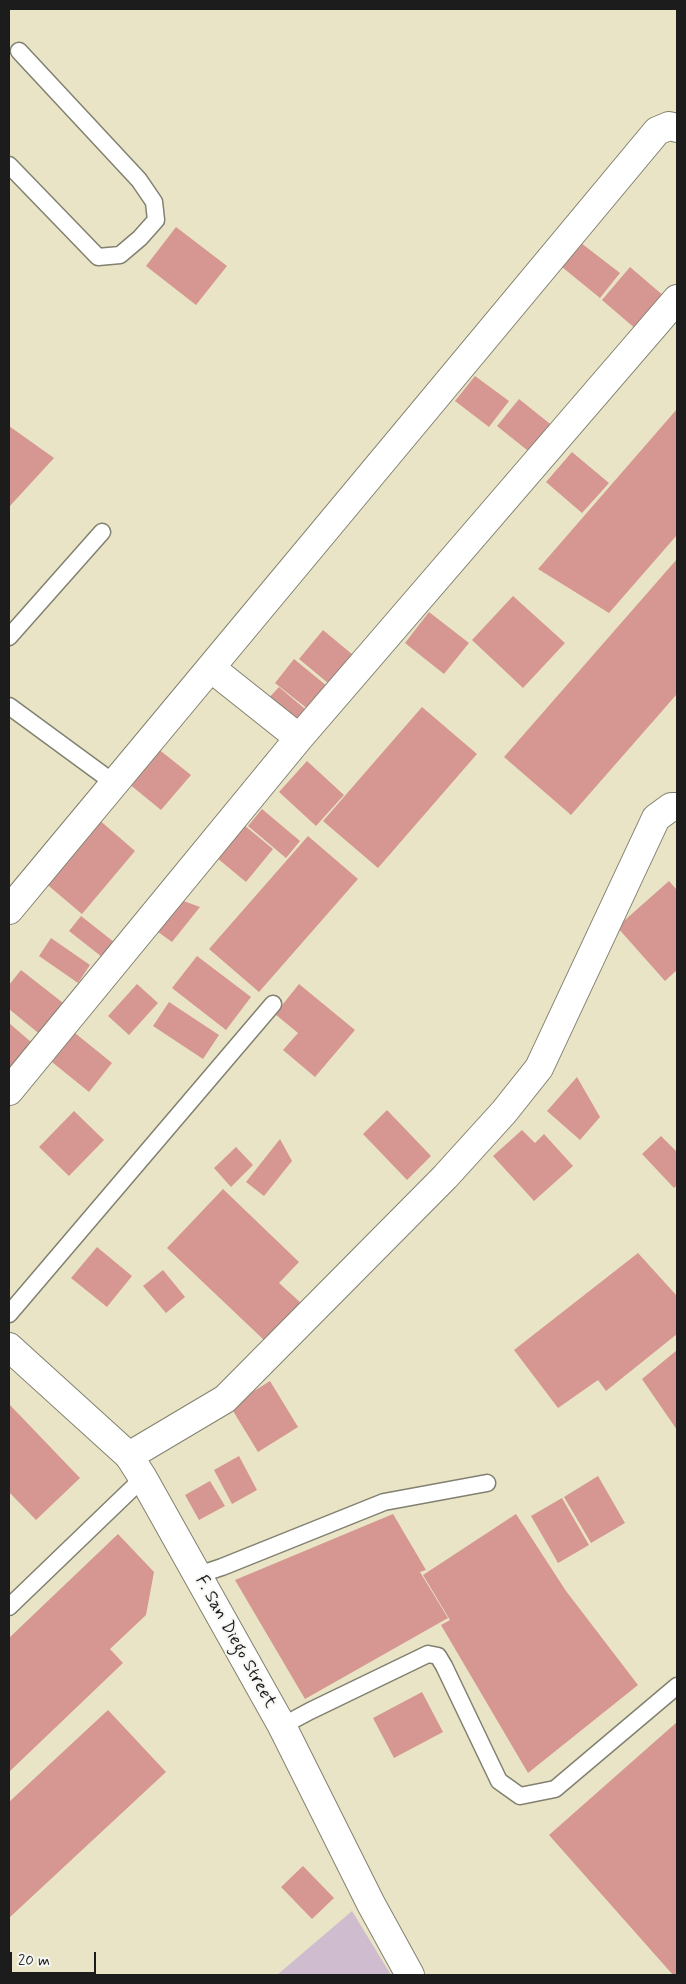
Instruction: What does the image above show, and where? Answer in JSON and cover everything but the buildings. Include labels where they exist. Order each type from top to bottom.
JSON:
[{"type":"street","points":[[9,910],[657,131],[669,126],[677,128]]},
{"type":"street","points":[[9,1091],[299,738],[677,299]]},
{"type":"street","points":[[211,668],[299,738]]},
{"type":"street","points":[[136,1467],[225,1399],[445,1177],[504,1112],[539,1068],[656,818],[671,806],[677,807]]},
{"type":"street","name":"F. San Diego Street","points":[[9,1347],[136,1467],[282,1726],[410,1975]]},
{"type":"lane","points":[[9,165],[98,257],[120,255],[140,238],[156,220],[154,202],[139,180],[19,51]]},
{"type":"lane","points":[[9,637],[102,532]]},
{"type":"lane","points":[[9,706],[114,783]]},
{"type":"lane","points":[[9,1314],[273,1004]]},
{"type":"lane","points":[[9,1607],[136,1467]]},
{"type":"lane","points":[[198,1575],[222,1568],[384,1502],[487,1483]]},
{"type":"lane","points":[[282,1726],[428,1654],[438,1656],[499,1781],[520,1796],[555,1789],[677,1686]]},
{"type":"shaded area","points":[[352,1911],[391,1975],[277,1975]]}]
